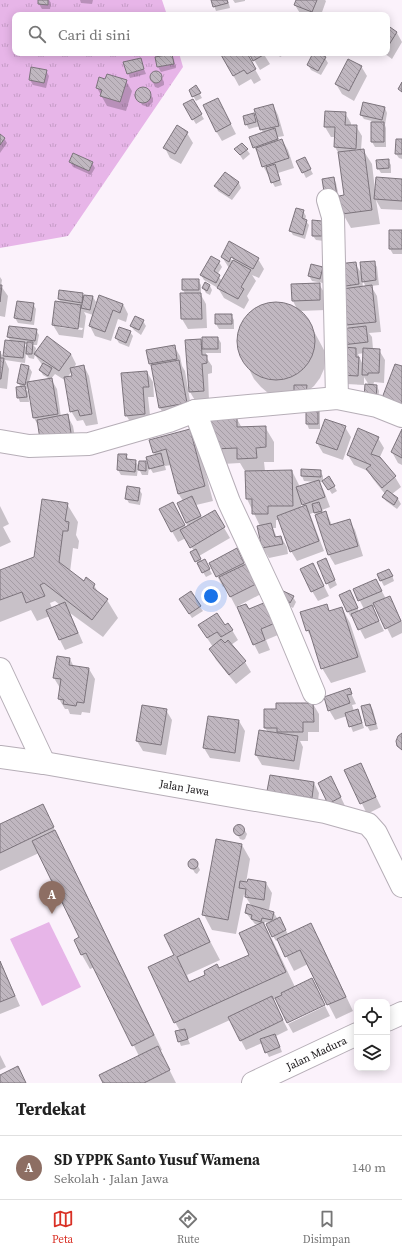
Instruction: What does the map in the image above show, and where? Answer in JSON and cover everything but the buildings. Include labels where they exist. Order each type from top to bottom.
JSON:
[{"type":"street","points":[[328,200],[333,217],[337,398]]},
{"type":"street","points":[[0,441],[30,446],[89,444],[169,421],[195,411],[337,398],[377,406],[402,416]]},
{"type":"street","points":[[195,411],[230,502],[279,609],[314,693]]},
{"type":"street","points":[[0,669],[44,763]]},
{"type":"street","name":"Jalan Jawa","points":[[0,757],[44,763],[325,812],[368,824],[376,833],[402,886]]},
{"type":"street","points":[[390,1019],[402,1013]]},
{"type":"street","name":"Jalan Madura","points":[[253,1083],[355,1035]]},
{"type":"green space","points":[[0,0],[162,0],[166,12],[12,12],[12,56],[180,56],[183,67],[68,236],[0,248]]},
{"type":"green space","points":[[49,922],[81,987],[42,1006],[10,939]]},
{"type":"place","name":"SD YPPK Santo Yusuf Wamena","points":[[52,914]]}]
